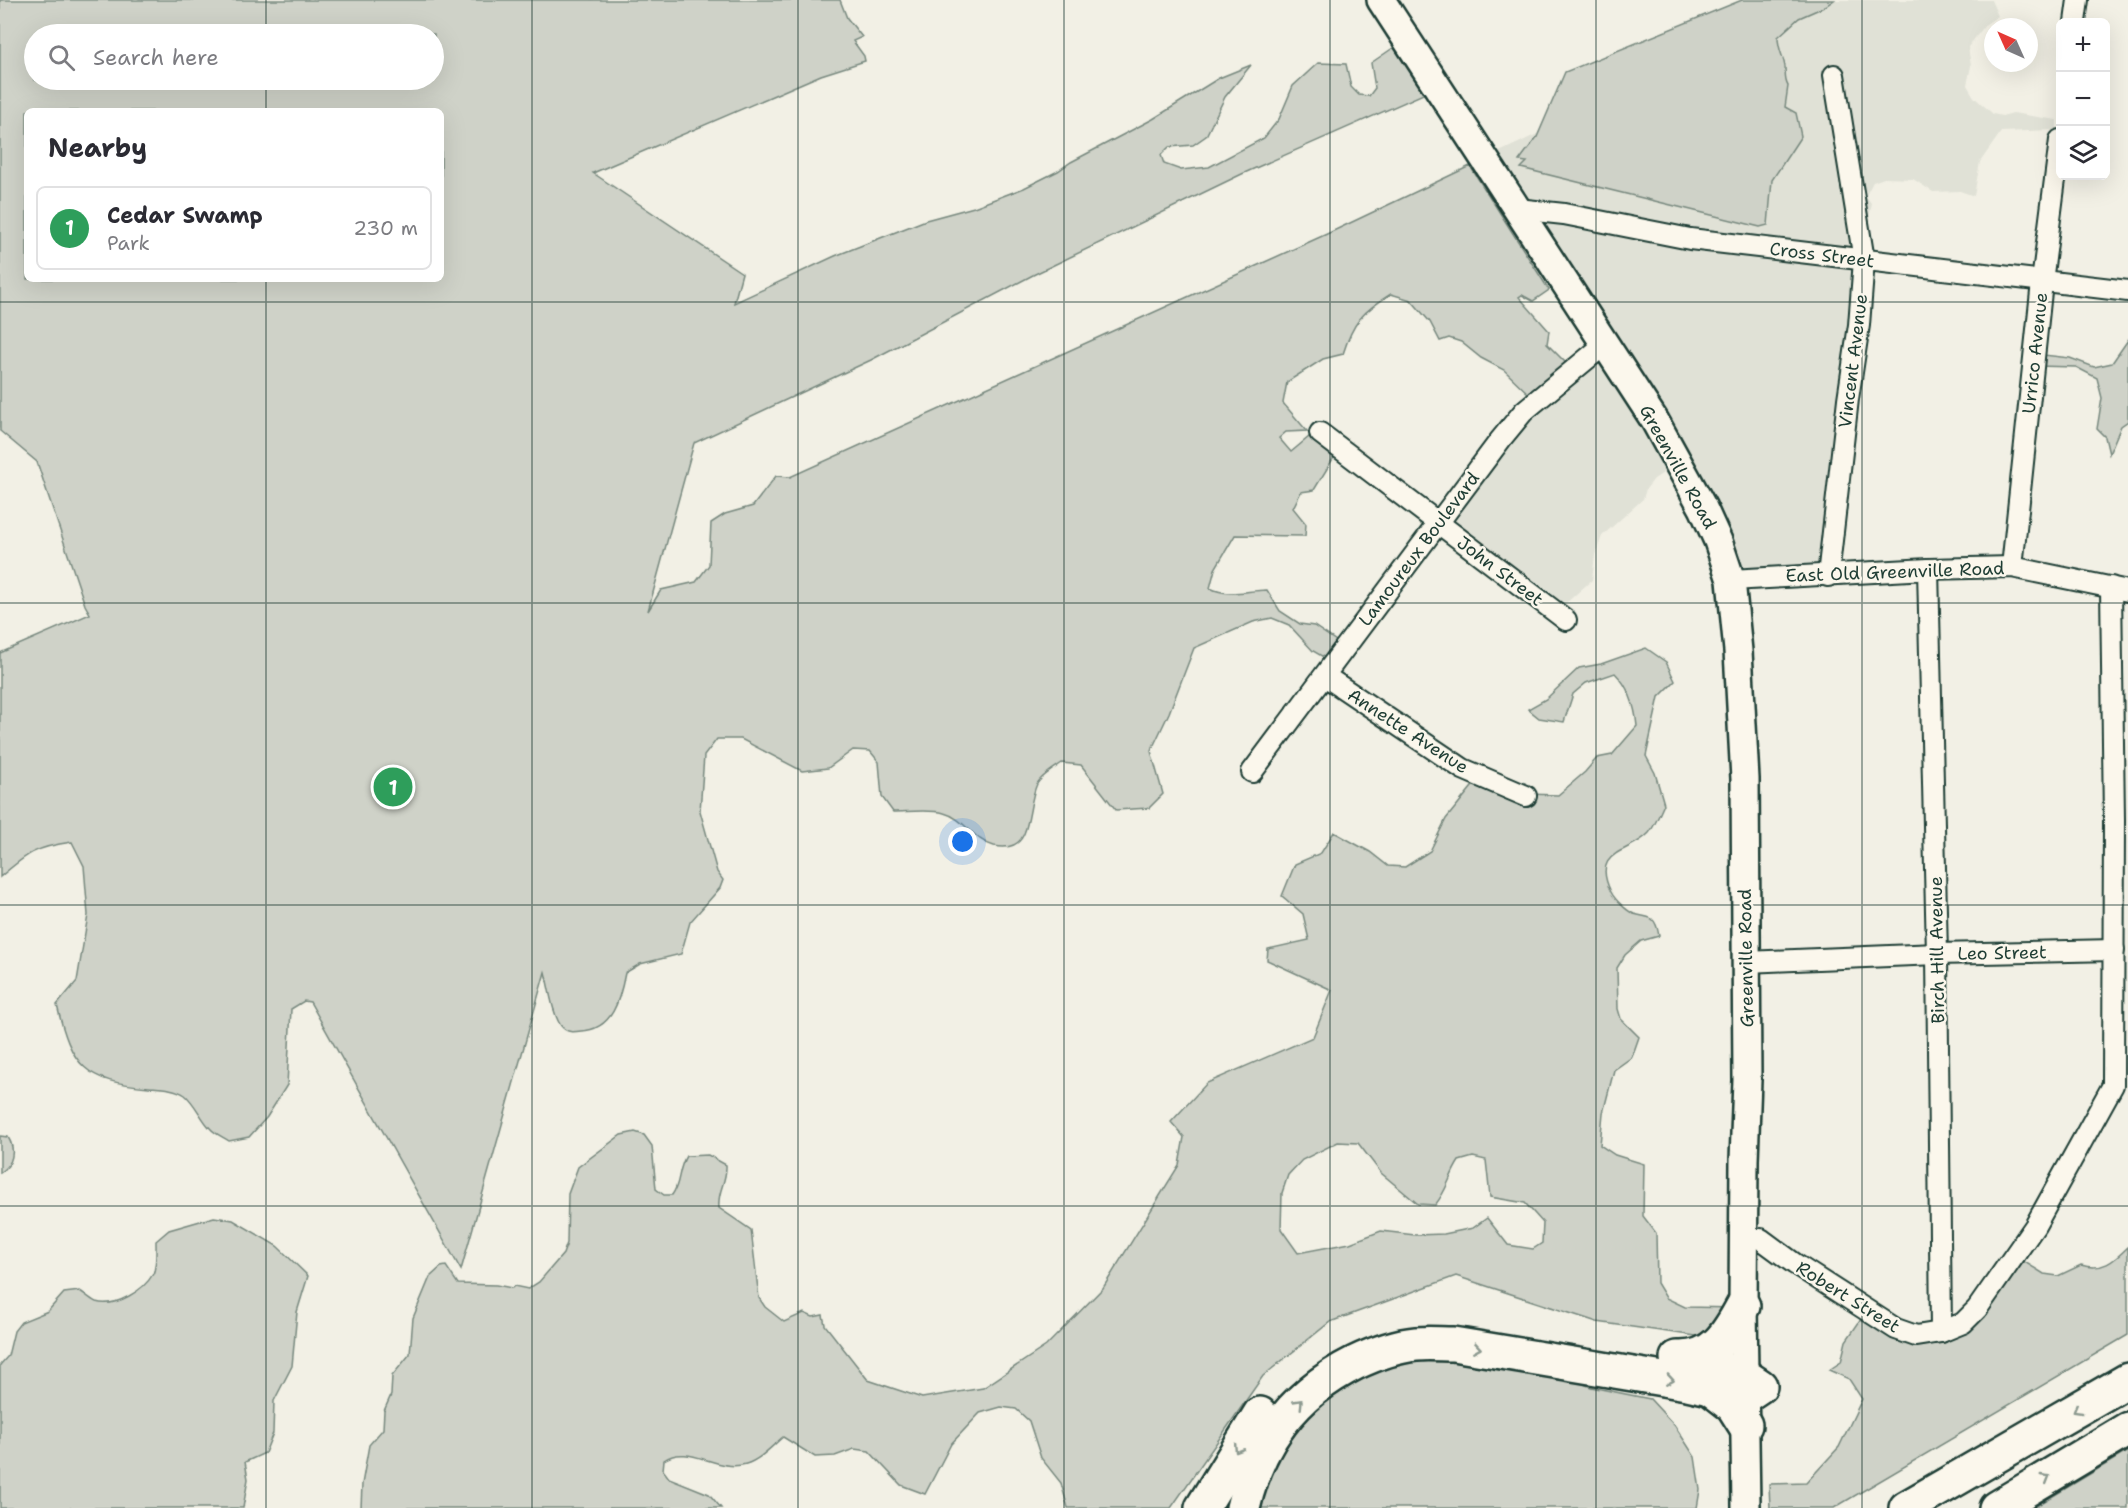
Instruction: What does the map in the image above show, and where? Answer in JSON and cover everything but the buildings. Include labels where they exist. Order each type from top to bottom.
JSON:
[{"type":"highway","points":[[1202,1508],[1265,1406],[1275,1394],[1304,1367],[1330,1350],[1370,1332],[1394,1325],[1429,1322],[1466,1323],[1646,1355],[1687,1358],[1707,1353],[1716,1345],[1730,1331],[1743,1306]]},
{"type":"highway","points":[[1243,1508],[1257,1461],[1276,1428],[1302,1399],[1333,1374],[1384,1351],[1415,1344],[1453,1344],[1687,1383],[1711,1389],[1733,1406],[1749,1395],[1687,1358]]},
{"type":"highway","points":[[1906,1508],[2128,1380]]},
{"type":"highway","points":[[1996,1508],[2128,1429]]},
{"type":"main road","name":"Greenville Road","points":[[1381,0],[1655,421],[1684,470],[1718,541],[1731,580],[1738,651],[1745,779],[1747,1080],[1743,1306],[1749,1395],[1761,1508]]},
{"type":"main road","name":"Greenville Road","points":[[1746,1508],[1749,1395],[1761,1239],[1747,1080]]},
{"type":"street","points":[[2076,18],[2078,0]]},
{"type":"street","name":"Vincent Avenue","points":[[1828,576],[1848,399],[1859,325],[1864,260],[1834,75]]},
{"type":"street","name":"Urrico Avenue","points":[[2012,567],[2042,282],[2056,177]]},
{"type":"street","name":"Cross Street","points":[[1517,209],[1564,214],[1690,239],[2128,291]]},
{"type":"street","name":"Lamoureux Boulevard","points":[[1252,772],[1524,411],[1605,344]]},
{"type":"street","name":"John Street","points":[[1320,433],[1566,620]]},
{"type":"street","name":"East Old Greenville Road","points":[[1731,580],[1928,569],[2012,567],[2119,589]]},
{"type":"street","name":"Birch Hill Avenue","points":[[1928,569],[1937,954],[1941,1332]]},
{"type":"street","name":"Robert Street","points":[[1761,1239],[1794,1264],[1896,1329],[1916,1336],[1941,1332],[1963,1323],[1977,1310],[2035,1226],[2113,1085],[2119,589]]},
{"type":"street","name":"Annette Avenue","points":[[1325,676],[1464,769],[1526,796]]},
{"type":"street","name":"Leo Street","points":[[1746,963],[1937,954],[2114,950]]},
{"type":"shaded area","points":[[0,0],[840,0],[847,18],[862,37],[853,41],[865,61],[821,75],[593,173],[742,273],[734,303],[835,256],[926,220],[974,207],[1024,188],[1153,119],[1219,78],[1251,65],[1225,97],[1206,136],[1193,145],[1169,147],[1161,155],[1164,164],[1181,170],[1209,167],[1264,138],[1279,119],[1293,86],[1318,63],[1346,64],[1351,87],[1359,95],[1369,96],[1375,88],[1371,63],[1406,39],[1437,88],[1242,174],[1033,275],[871,360],[694,443],[648,611],[661,590],[696,582],[709,565],[711,523],[725,514],[753,506],[776,476],[790,477],[1329,233],[1470,166],[1549,290],[1533,301],[1522,295],[1519,297],[1549,331],[1547,344],[1570,367],[1534,399],[1504,370],[1481,358],[1461,342],[1449,338],[1440,341],[1430,322],[1411,300],[1391,294],[1373,306],[1360,319],[1343,354],[1323,359],[1287,382],[1283,403],[1307,431],[1286,432],[1279,438],[1291,452],[1315,432],[1339,449],[1314,490],[1301,492],[1293,508],[1306,524],[1305,536],[1235,535],[1215,569],[1210,588],[1225,593],[1267,590],[1280,611],[1300,624],[1314,626],[1342,645],[1332,662],[1313,651],[1289,625],[1272,618],[1253,622],[1194,648],[1169,713],[1151,751],[1163,794],[1149,808],[1116,810],[1081,765],[1062,763],[1037,784],[1022,837],[1016,844],[1007,847],[994,846],[944,813],[893,812],[882,797],[879,762],[870,751],[853,750],[828,768],[802,771],[741,739],[717,739],[704,756],[700,811],[717,872],[723,880],[720,888],[690,922],[681,954],[640,964],[625,973],[617,1003],[608,1019],[601,1025],[576,1032],[565,1030],[559,1023],[554,1009],[545,972],[461,1270],[310,1002],[304,1001],[291,1009],[287,1085],[267,1117],[249,1137],[229,1141],[212,1130],[185,1095],[168,1089],[127,1085],[95,1075],[84,1067],[68,1043],[57,1005],[77,981],[88,915],[84,866],[72,842],[49,846],[33,852],[0,877],[0,653],[90,614],[37,462],[0,431]]},
{"type":"shaded area","points":[[1742,0],[1834,0],[1799,18],[1778,37],[1788,86],[1785,107],[1796,113],[1801,136],[1772,180],[1768,225],[1760,227],[1521,168],[1527,162],[1519,161],[1537,137],[1565,72]]},
{"type":"shaded area","points":[[1834,0],[1991,0],[1998,16],[1984,18],[1984,27],[1968,47],[1971,66],[1967,85],[1974,97],[1993,114],[2002,116],[2013,113],[2056,120],[2056,128],[2054,130],[2001,132],[1980,162],[1974,196],[1960,191],[1933,192],[1913,179],[1884,178],[1873,182],[1865,197],[1872,204],[1864,236],[1827,573],[1741,578],[1677,464],[1654,479],[1646,489],[1643,499],[1602,536],[1595,555],[1592,580],[1556,612],[1439,517],[1501,434],[1601,344],[1564,283],[1549,291],[1470,166],[1537,134],[1519,160],[1528,162],[1522,168],[1760,227],[1768,224],[1772,180],[1801,136],[1785,107],[1788,86],[1784,80],[1785,63],[1778,50],[1778,37],[1799,18]]},
{"type":"shaded area","points":[[2128,340],[2128,421],[2121,426],[2109,454],[2105,437],[2097,429],[2102,398],[2097,378],[2076,367],[2036,366],[2035,354],[2070,358],[2094,367],[2112,363]]},
{"type":"shaded area","points":[[1646,648],[1666,662],[1675,681],[1659,697],[1646,756],[1655,773],[1664,804],[1649,833],[1615,854],[1605,868],[1606,878],[1615,898],[1631,913],[1652,919],[1659,936],[1641,941],[1625,955],[1617,968],[1618,1009],[1621,1019],[1639,1037],[1632,1057],[1614,1070],[1603,1113],[1600,1145],[1615,1155],[1644,1164],[1643,1216],[1656,1233],[1657,1283],[1666,1298],[1685,1307],[1738,1308],[1742,1314],[1696,1336],[1597,1322],[1456,1276],[1330,1322],[1263,1376],[1171,1508],[1068,1508],[1061,1483],[1041,1458],[1029,1421],[1016,1409],[1001,1407],[980,1413],[951,1444],[925,1494],[901,1485],[869,1451],[854,1449],[835,1456],[815,1457],[783,1437],[761,1456],[746,1464],[724,1465],[683,1455],[664,1460],[663,1470],[669,1478],[709,1494],[721,1508],[361,1508],[362,1484],[369,1445],[383,1429],[384,1411],[391,1395],[392,1376],[410,1354],[413,1318],[430,1277],[441,1267],[446,1266],[458,1284],[496,1285],[512,1288],[514,1286],[528,1289],[539,1282],[563,1254],[567,1243],[568,1194],[578,1167],[621,1135],[635,1132],[644,1135],[652,1146],[656,1189],[664,1195],[672,1195],[675,1190],[686,1156],[708,1155],[726,1165],[719,1196],[719,1208],[751,1230],[759,1298],[765,1307],[784,1322],[804,1313],[813,1317],[823,1315],[825,1325],[868,1380],[922,1398],[983,1388],[1046,1346],[1103,1288],[1179,1165],[1184,1137],[1171,1122],[1207,1083],[1313,1037],[1332,990],[1267,960],[1268,949],[1309,940],[1303,914],[1282,896],[1295,864],[1321,853],[1334,832],[1370,852],[1388,866],[1405,867],[1430,851],[1446,819],[1480,777],[1527,794],[1558,795],[1585,772],[1597,758],[1612,755],[1637,726],[1635,711],[1624,684],[1615,673],[1586,683],[1573,694],[1564,722],[1539,718],[1528,709],[1546,699],[1579,668],[1601,664]],"holes":[[[1338,1142],[1358,1143],[1381,1173],[1418,1204],[1435,1205],[1459,1161],[1473,1157],[1486,1160],[1490,1197],[1525,1203],[1543,1223],[1542,1243],[1533,1249],[1508,1245],[1487,1218],[1473,1228],[1444,1234],[1415,1235],[1381,1231],[1350,1243],[1298,1253],[1281,1229],[1282,1193],[1288,1175],[1302,1160]]]},
{"type":"shaded area","points":[[0,1136],[8,1137],[12,1147],[12,1157],[8,1166],[0,1173]]},
{"type":"shaded area","points":[[214,1217],[233,1220],[277,1246],[308,1276],[297,1312],[292,1366],[274,1401],[273,1433],[265,1453],[245,1462],[248,1479],[243,1508],[0,1508],[0,1365],[8,1356],[14,1331],[21,1322],[48,1311],[64,1293],[80,1291],[96,1302],[104,1303],[129,1296],[143,1286],[153,1274],[156,1262],[156,1241],[169,1230]]},
{"type":"shaded area","points":[[2128,1247],[2128,1335],[1834,1508],[1770,1508],[1769,1484],[1806,1483],[1839,1447],[1862,1399],[1849,1379],[1829,1370],[1841,1362],[1846,1341],[1866,1312],[1894,1327],[1953,1326],[2015,1256],[2044,1274],[2058,1276],[2081,1265],[2095,1267],[2107,1264]]},
{"type":"shaded area","points":[[1404,1352],[1549,1370],[1591,1387],[1650,1399],[1675,1426],[1695,1457],[1700,1490],[1697,1508],[1258,1508],[1274,1432],[1318,1386]]},
{"type":"shaded area","points":[[2128,1451],[2128,1508],[2033,1508]]},
{"type":"place","name":"Cedar Swamp","points":[[393,787]]}]
